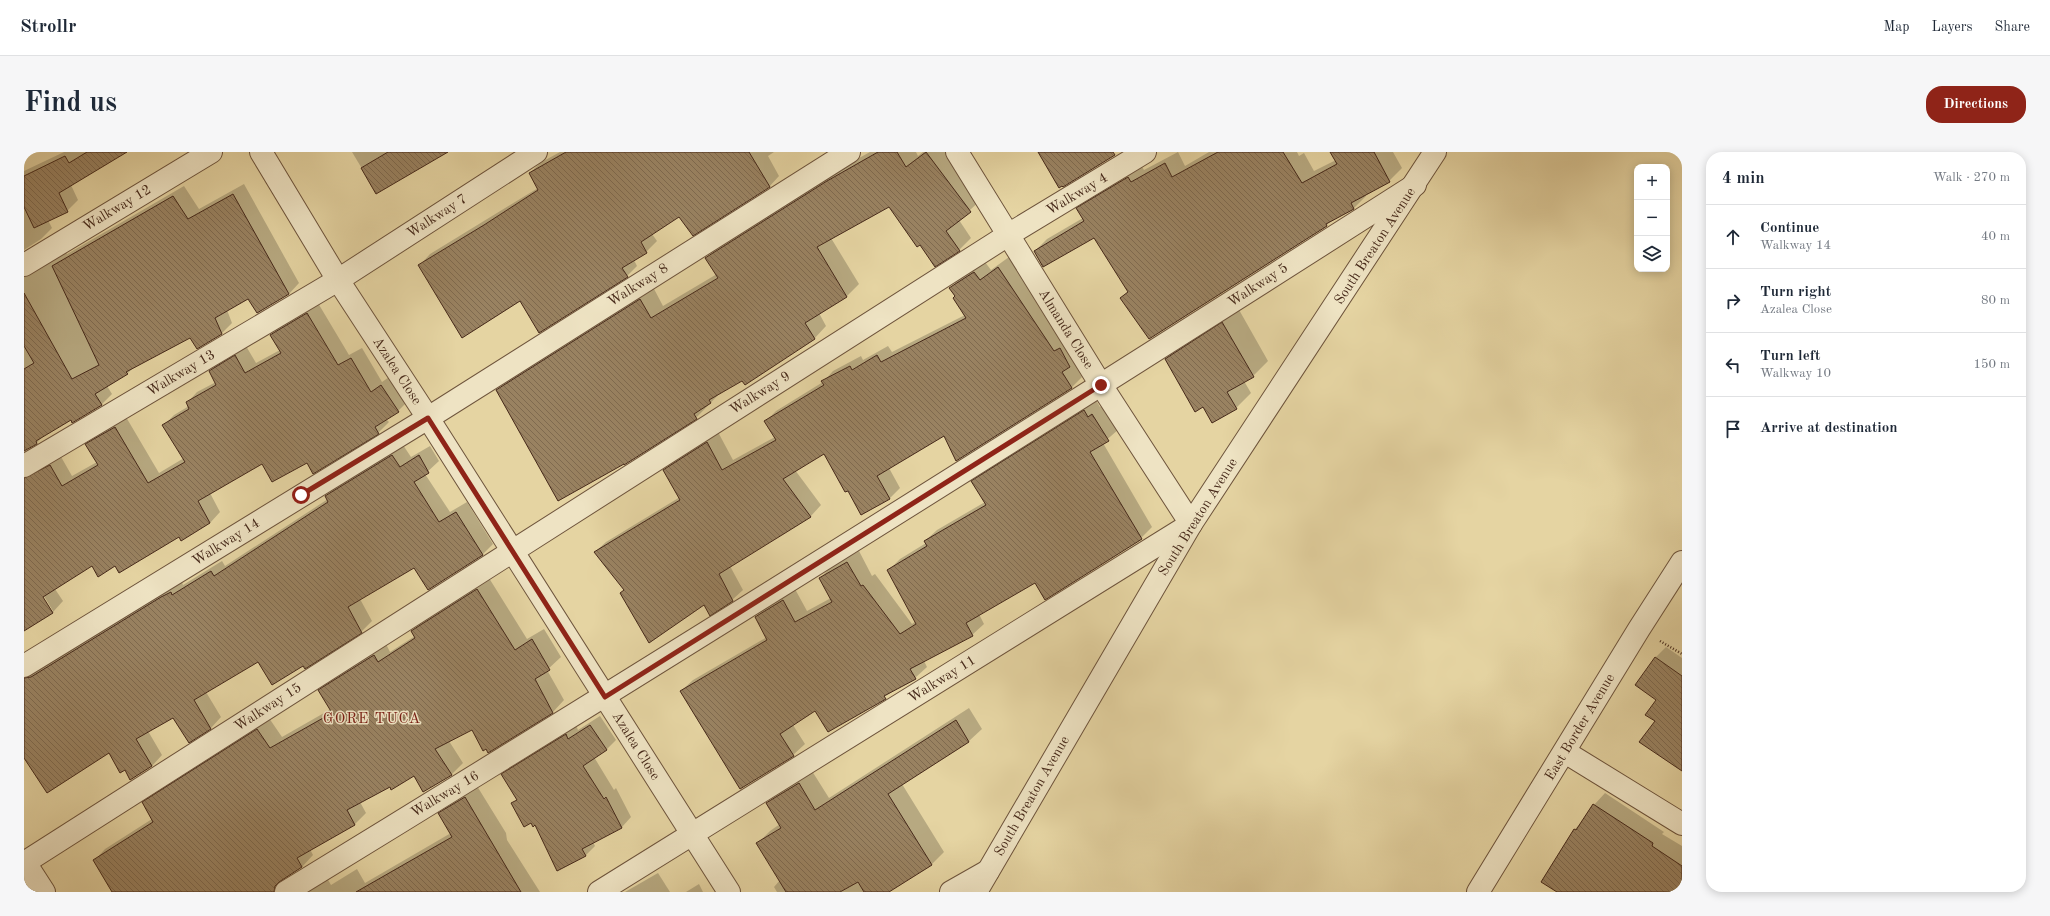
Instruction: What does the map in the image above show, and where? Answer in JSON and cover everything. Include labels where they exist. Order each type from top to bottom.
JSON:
[{"type":"street","name":"Walkway 12","points":[[24,265],[211,152]]},
{"type":"street","name":"Azalea Close","points":[[261,152],[338,280],[428,418],[511,551],[729,892]]},
{"type":"street","name":"Walkway 7","points":[[338,280],[536,152]]},
{"type":"street","name":"Walkway 8","points":[[428,418],[849,152]]},
{"type":"street","name":"Almanda Close","points":[[957,152],[1101,385],[1191,524]]},
{"type":"street","name":"Walkway 4","points":[[1008,235],[1145,152]]},
{"type":"street","name":"South Breaton Avenue","points":[[976,892],[1191,524],[1415,185],[1435,152]]},
{"type":"street","name":"Walkway 5","points":[[605,697],[1101,385],[1415,185]]},
{"type":"street","name":"Walkway 9","points":[[511,551],[1008,235]]},
{"type":"street","name":"Walkway 13","points":[[24,466],[338,280]]},
{"type":"street","name":"Walkway 14","points":[[24,666],[428,418]]},
{"type":"street","name":"Walkway 11","points":[[599,892],[1191,524]]},
{"type":"street","name":"Walkway 15","points":[[24,862],[511,551]]},
{"type":"street","name":"East Border Avenue","points":[[1478,892],[1639,629],[1682,562]]},
{"type":"street","name":"Walkway 16","points":[[286,892],[605,697]]},
{"type":"street","points":[[1565,752],[1682,824]]},
{"type":"street","points":[[24,862],[44,892]]},
{"type":"street","points":[[951,892],[988,872]]},
{"type":"building","points":[[87,152],[127,152],[59,193],[68,212],[34,228],[24,207],[24,176],[65,156],[69,163]]},
{"type":"building","points":[[388,152],[448,152],[376,194],[361,168]]},
{"type":"building","points":[[566,152],[749,152],[770,187],[693,236],[679,217],[641,242],[647,253],[622,268],[628,277],[539,333],[520,301],[462,338],[418,265],[538,190],[529,173]]},
{"type":"building","points":[[878,152],[897,152],[906,167],[926,152],[971,212],[946,231],[960,251],[935,267],[920,245],[917,247],[889,207],[817,247],[847,297],[805,323],[815,339],[745,385],[742,381],[709,400],[711,403],[694,414],[697,419],[624,465],[558,501],[496,390],[640,299],[651,318],[718,278],[705,258],[827,181]]},
{"type":"building","points":[[1038,152],[1113,152],[1115,155],[1059,188]]},
{"type":"building","points":[[1218,152],[1283,152],[1302,183],[1337,164],[1330,152],[1374,152],[1390,182],[1351,203],[1354,209],[1326,224],[1327,226],[1149,339],[1120,298],[1128,292],[1094,238],[1043,267],[1034,251],[1084,221],[1076,208],[1128,177],[1131,182],[1165,163],[1172,177]]},
{"type":"building","points":[[233,194],[289,294],[257,313],[248,299],[215,318],[222,334],[197,349],[190,338],[126,372],[128,374],[95,394],[102,405],[72,423],[71,420],[36,441],[37,444],[24,451],[24,369],[34,363],[24,346],[24,293],[72,379],[99,365],[52,266],[173,196],[188,219]]},
{"type":"building","points":[[998,267],[1054,351],[1060,348],[1070,367],[1062,372],[1072,388],[956,461],[944,436],[877,476],[890,499],[861,515],[848,491],[845,492],[824,454],[783,479],[811,517],[719,574],[733,601],[710,616],[704,605],[649,643],[620,593],[624,590],[594,552],[680,500],[663,470],[707,442],[722,470],[776,440],[764,421],[824,385],[821,381],[850,366],[852,370],[877,355],[881,362],[966,318],[953,298],[955,296],[949,288],[974,272],[980,280]]},
{"type":"building","points":[[307,313],[338,365],[351,358],[371,392],[381,385],[399,412],[375,427],[379,434],[313,474],[307,463],[272,482],[262,464],[198,501],[210,523],[181,541],[179,537],[119,573],[115,566],[98,577],[92,566],[43,597],[53,613],[24,631],[24,478],[50,465],[62,486],[98,465],[85,444],[115,427],[148,483],[185,462],[162,425],[189,409],[186,402],[216,385],[209,371],[235,355],[245,373],[281,353],[270,335]]},
{"type":"building","points":[[1222,322],[1254,377],[1227,392],[1237,409],[1212,423],[1203,407],[1195,412],[1165,359]]},
{"type":"building","points":[[1084,410],[1088,417],[1092,414],[1109,441],[1090,452],[1142,539],[1045,600],[1035,583],[966,623],[973,636],[910,669],[916,679],[884,696],[886,699],[828,732],[815,711],[780,734],[794,756],[740,789],[680,691],[767,640],[755,617],[783,600],[795,622],[832,602],[819,578],[847,562],[861,586],[863,585],[900,634],[916,624],[887,570],[927,546],[924,541],[986,505],[971,481]]},
{"type":"building","points":[[392,455],[400,467],[419,455],[429,473],[414,482],[439,522],[456,512],[483,555],[428,590],[414,568],[348,607],[362,633],[305,669],[303,666],[272,685],[258,662],[194,700],[211,729],[189,743],[173,718],[136,739],[152,766],[130,780],[125,770],[120,773],[109,753],[47,793],[24,758],[24,678],[31,677],[161,597],[171,592],[172,595],[211,571],[214,576],[328,502],[325,496]]},
{"type":"building","points":[[477,589],[515,650],[532,639],[550,670],[535,679],[553,713],[488,753],[486,749],[483,751],[472,730],[435,749],[452,775],[423,792],[414,776],[391,790],[390,787],[347,810],[355,825],[297,858],[302,867],[279,882],[275,886],[274,892],[112,892],[93,860],[153,822],[142,802],[257,729],[270,748],[332,713],[318,690],[374,655],[378,662],[415,638],[411,631]]},
{"type":"building","points":[[1655,657],[1682,676],[1682,771],[1639,742],[1655,721],[1645,715],[1656,700],[1635,685]]},
{"type":"building","points":[[956,720],[969,742],[888,794],[932,865],[889,892],[864,892],[858,882],[840,892],[786,892],[756,843],[781,828],[766,803],[799,783],[815,810]]},
{"type":"building","points":[[590,725],[607,750],[583,766],[604,799],[606,797],[622,828],[582,849],[586,856],[557,871],[535,825],[533,827],[531,823],[524,827],[511,803],[517,800],[501,774],[566,734],[568,739]]},
{"type":"building","points":[[465,797],[521,892],[356,892],[452,837],[438,813]]},
{"type":"building","points":[[1593,804],[1653,843],[1652,846],[1682,866],[1682,892],[1557,892],[1541,882],[1574,829],[1576,830]]},
{"type":"district","name":"GORE TUCA","points":[[372,719]]},
{"type":"route","points":[[301,495],[428,418],[605,697],[1101,385]]}]
